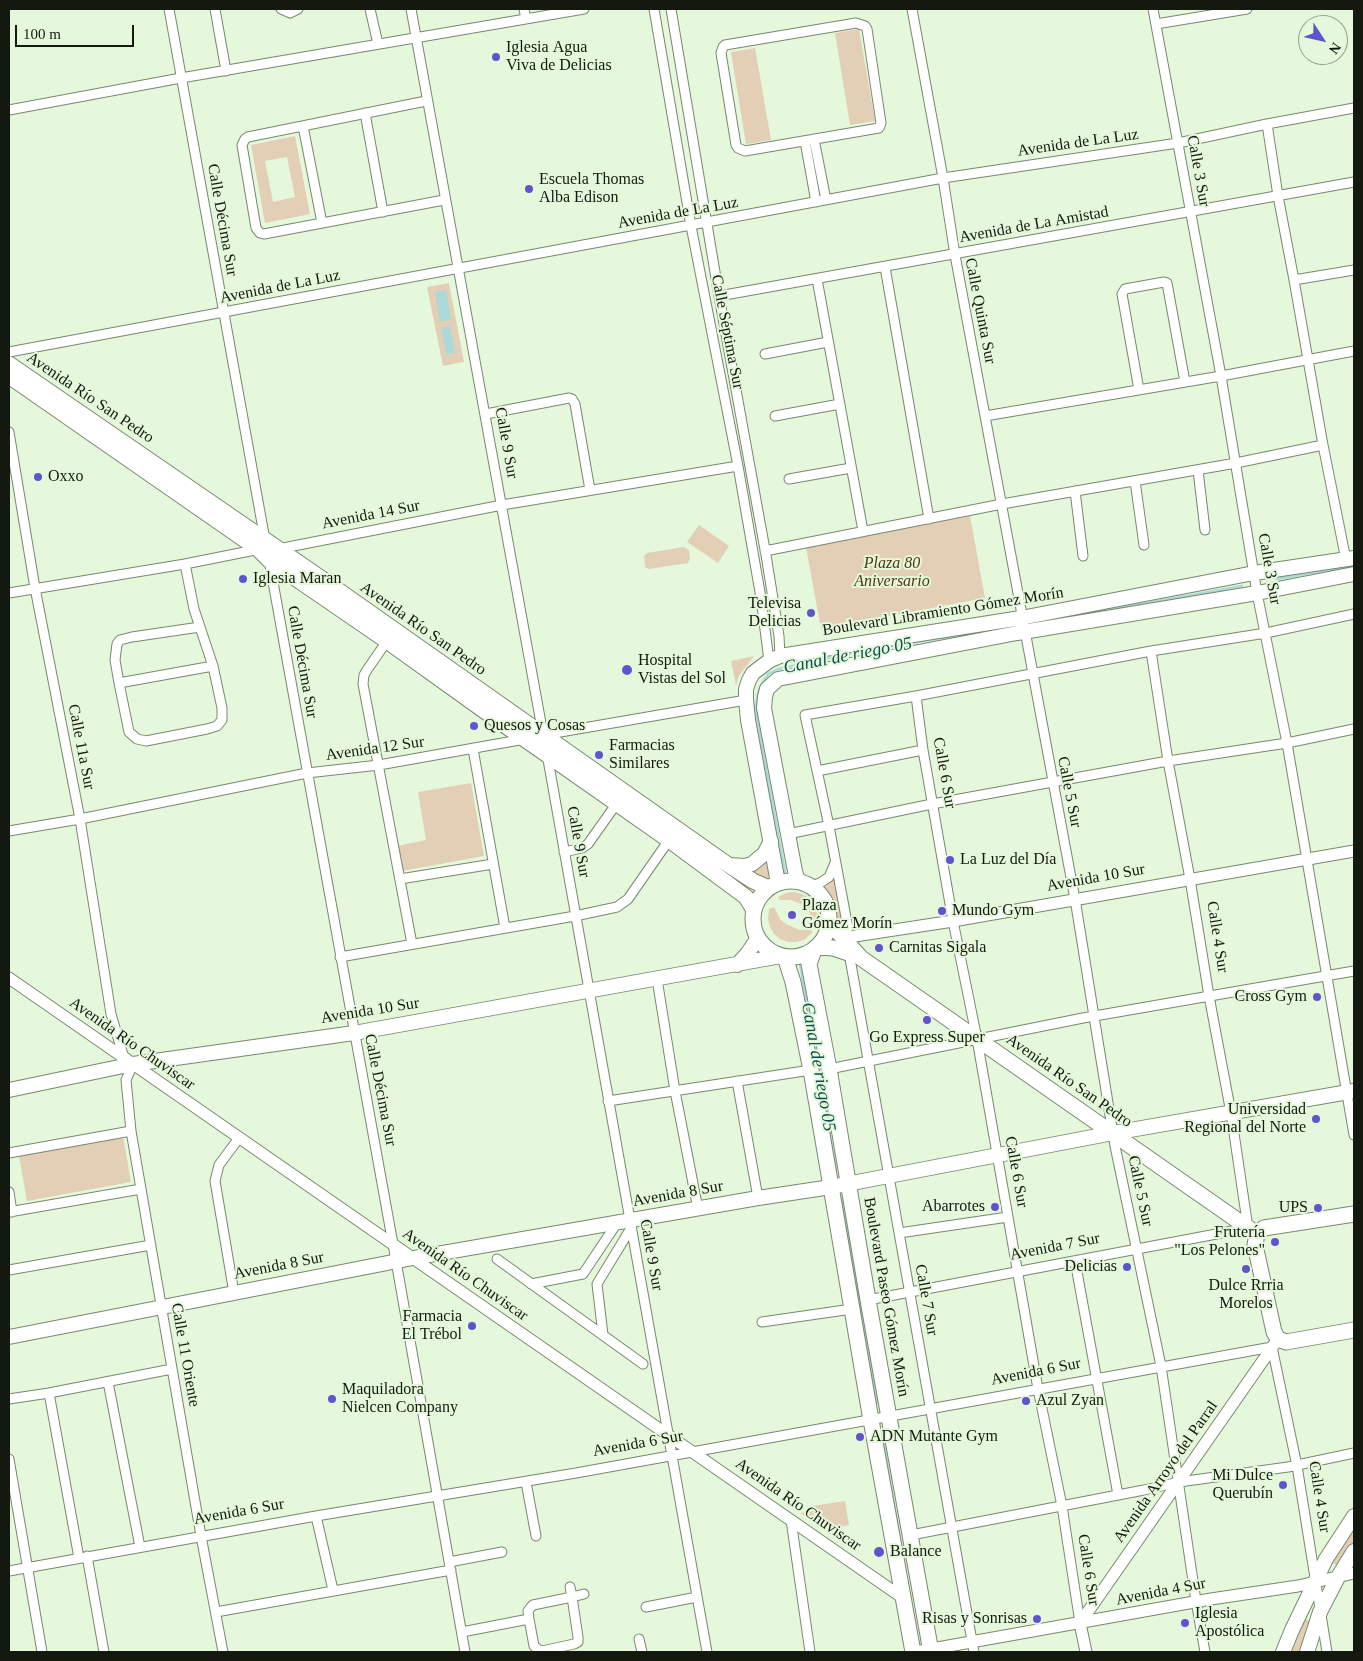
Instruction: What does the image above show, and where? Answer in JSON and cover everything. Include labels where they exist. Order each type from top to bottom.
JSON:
[{"type":"main road","name":"Avenida Río San Pedro","points":[[9,364],[267,550],[387,641],[669,840],[746,897],[754,910]]},
{"type":"main road","name":"Avenida Río San Pedro","points":[[9,376],[267,550],[325,581],[752,881],[773,885]]},
{"type":"main road","name":"Boulevard Libramiento Gómez Morín","points":[[804,884],[788,834],[764,708],[767,689],[778,679],[1254,573],[1350,559]]},
{"type":"main road","name":"Boulevard Libramiento Gómez Morín","points":[[775,658],[1257,593],[1354,574]]},
{"type":"main road","points":[[773,885],[771,841],[748,720],[746,689],[749,680],[760,667],[775,658]]},
{"type":"main road","points":[[729,865],[744,866],[752,864],[764,854],[771,841]]},
{"type":"main road","points":[[804,884],[788,881],[773,885],[762,894],[754,910],[753,920],[758,938],[764,946],[772,952],[783,956],[793,982],[811,1070],[871,1420],[914,1652]]},
{"type":"main road","name":"Avenida Río San Pedro","points":[[804,884],[819,892],[825,901],[829,922],[851,950],[1253,1231]]},
{"type":"main road","points":[[815,948],[823,940],[829,922]]},
{"type":"main road","points":[[737,965],[758,938]]},
{"type":"main road","name":"Avenida Río San Pedro","points":[[783,956],[805,954],[815,948],[827,947],[851,950]]},
{"type":"main road","name":"Boulevard Paseo Gómez Morín","points":[[815,948],[809,964],[931,1651]]},
{"type":"main road","name":"Avenida 10 Sur","points":[[9,1090],[133,1064],[354,1033],[783,956]]},
{"type":"main road","name":"Avenida 8 Sur","points":[[9,1337],[413,1258],[626,1224],[758,1198],[848,1184],[997,1155],[1351,1092]]},
{"type":"main road","name":"Avenida 7 Sur","points":[[1253,1231],[1354,1214]]},
{"type":"main road","name":"Calle 4 Sur","points":[[1253,1231],[1275,1343]]},
{"type":"main road","name":"Avenida 6 Sur","points":[[1275,1343],[1354,1330]]},
{"type":"main road","points":[[1283,1652],[1326,1559],[1354,1516]]},
{"type":"main road","points":[[1307,1652],[1320,1612],[1354,1551]]},
{"type":"main road","points":[[903,1598],[913,1605],[926,1622]]},
{"type":"street","name":"Calle Décima Sur","points":[[169,9],[340,957],[394,1244],[465,1652]]},
{"type":"street","points":[[215,9],[226,70]]},
{"type":"street","points":[[280,9],[290,13],[298,9]]},
{"type":"street","points":[[370,9],[378,44]]},
{"type":"street","name":"Calle 9 Sur","points":[[411,9],[444,200],[486,414],[576,916],[608,1101],[626,1224],[672,1456],[707,1652]]},
{"type":"street","points":[[524,9],[526,19]]},
{"type":"street","points":[[9,110],[226,70],[584,9]]},
{"type":"street","name":"Calle Séptima Sur","points":[[654,9],[691,226],[738,466],[762,607],[775,658]]},
{"type":"street","name":"Calle Séptima Sur","points":[[672,9],[719,296],[779,636],[775,658]]},
{"type":"street","name":"Calle Quinta Sur","points":[[912,9],[1023,624]]},
{"type":"street","name":"Calle 3 Sur","points":[[1153,9],[1221,376],[1257,593],[1287,743],[1327,976],[1351,1092],[1354,1135]]},
{"type":"street","points":[[1156,24],[1247,9]]},
{"type":"street","points":[[856,22],[862,24],[867,29],[880,126],[876,129],[809,140],[745,150],[738,148],[721,50],[726,45],[856,22]]},
{"type":"street","points":[[426,101],[248,137],[242,145],[256,228],[260,233],[264,234],[444,200]]},
{"type":"street","name":"Avenida de La Luz","points":[[9,352],[943,178],[1178,143],[1354,108]]},
{"type":"street","points":[[365,114],[383,212]]},
{"type":"street","points":[[1267,124],[1278,196],[1323,445],[1350,559]]},
{"type":"street","points":[[303,126],[322,223]]},
{"type":"street","points":[[809,140],[826,200]]},
{"type":"street","points":[[809,140],[816,202]]},
{"type":"street","name":"Avenida de La Amistad","points":[[719,296],[885,268],[1354,182]]},
{"type":"street","points":[[885,268],[929,519]]},
{"type":"street","points":[[1294,280],[1354,270]]},
{"type":"street","points":[[817,279],[863,531]]},
{"type":"street","points":[[1139,390],[1122,294],[1125,289],[1164,282],[1168,285],[1185,382]]},
{"type":"street","points":[[765,354],[828,342]]},
{"type":"street","points":[[985,416],[1221,376],[1354,351]]},
{"type":"street","points":[[486,414],[569,398],[574,401],[590,490]]},
{"type":"street","points":[[775,416],[840,404]]},
{"type":"street","name":"Calle 11a Sur","points":[[9,432],[35,588],[80,818],[111,1014],[123,1055],[133,1064]]},
{"type":"street","points":[[765,551],[1002,504],[1198,470],[1323,445]]},
{"type":"street","name":"Avenida 14 Sur","points":[[9,592],[267,550],[502,505],[738,466]]},
{"type":"street","points":[[789,479],[851,468]]},
{"type":"street","points":[[1198,470],[1205,530]]},
{"type":"street","points":[[1135,481],[1144,545]]},
{"type":"street","points":[[1075,492],[1084,556]]},
{"type":"street","points":[[185,564],[191,596],[213,666],[223,716],[220,723],[207,729],[146,741],[136,739],[129,732],[119,683],[114,654],[117,644],[120,640],[132,637],[200,627]]},
{"type":"street","points":[[916,696],[1354,614]]},
{"type":"street","name":"Calle 5 Sur","points":[[1023,624],[1075,899],[1113,1134],[1160,1366],[1205,1652]]},
{"type":"street","points":[[387,641],[363,679],[412,944]]},
{"type":"street","name":"Calle 4 Sur","points":[[1150,651],[1209,996],[1253,1231]]},
{"type":"street","points":[[119,683],[213,666]]},
{"type":"street","name":"Calle 7 Sur","points":[[916,696],[805,715],[829,826],[848,928],[868,1062],[973,1647]]},
{"type":"street","name":"Calle 6 Sur","points":[[916,696],[932,804],[953,921],[978,1039],[1038,1389],[1062,1506],[1086,1652]]},
{"type":"street","name":"Avenida 12 Sur","points":[[9,831],[307,773],[380,765],[746,700]]},
{"type":"street","points":[[788,834],[932,804],[1168,761],[1287,743],[1354,729]]},
{"type":"street","points":[[473,749],[505,928]]},
{"type":"street","points":[[817,771],[923,750]]},
{"type":"street","points":[[564,852],[582,848],[588,844],[617,803]]},
{"type":"street","points":[[340,957],[576,916],[617,907],[624,903],[669,840]]},
{"type":"street","name":"Avenida 10 Sur","points":[[851,950],[855,936],[953,921],[1354,851]]},
{"type":"street","points":[[804,884],[820,883],[829,877],[836,862]]},
{"type":"street","points":[[400,879],[493,864]]},
{"type":"street","points":[[829,1069],[1094,1016],[1354,971]]},
{"type":"street","name":"Avenida Río Chuviscar","points":[[9,978],[903,1598]]},
{"type":"street","points":[[657,979],[675,1090],[698,1209]]},
{"type":"street","name":"Calle 11 Oriente","points":[[133,1064],[126,1080],[131,1131],[223,1652]]},
{"type":"street","points":[[608,1101],[811,1070]]},
{"type":"street","points":[[737,1081],[758,1198]]},
{"type":"street","points":[[9,1153],[131,1131]]},
{"type":"street","points":[[234,1293],[215,1181],[218,1165],[239,1138]]},
{"type":"street","points":[[9,1192],[10,1212],[141,1189]]},
{"type":"street","points":[[899,1233],[1008,1217]]},
{"type":"street","points":[[531,1284],[583,1274],[626,1224]]},
{"type":"street","points":[[603,1335],[597,1284],[626,1224]]},
{"type":"street","name":"Avenida 7 Sur","points":[[868,1300],[1019,1273],[1137,1249],[1253,1231]]},
{"type":"street","points":[[9,1270],[151,1245]]},
{"type":"street","points":[[497,1260],[643,1364]]},
{"type":"street","points":[[1075,1262],[1118,1495]]},
{"type":"street","points":[[762,1322],[852,1309]]},
{"type":"street","name":"Calle 4 Sur","points":[[1275,1343],[1327,1652]]},
{"type":"street","name":"Avenida 6 Sur","points":[[9,1571],[931,1410],[1275,1343]]},
{"type":"street","name":"Avenida Arroyo del Parral","points":[[1080,1624],[1275,1343]]},
{"type":"street","points":[[9,1399],[172,1370]]},
{"type":"street","points":[[108,1382],[140,1547]]},
{"type":"street","points":[[49,1393],[104,1652]]},
{"type":"street","points":[[910,1535],[1179,1482],[1297,1466],[1354,1453]]},
{"type":"street","points":[[9,1459],[42,1652]]},
{"type":"street","points":[[526,1482],[536,1536]]},
{"type":"street","points":[[316,1516],[333,1590]]},
{"type":"street","points":[[791,1520],[810,1652]]},
{"type":"street","points":[[216,1612],[450,1566],[502,1552]]},
{"type":"street","name":"Avenida 4 Sur","points":[[914,1652],[973,1647],[1196,1601],[1314,1582],[1354,1573]]},
{"type":"street","points":[[571,1592],[578,1642],[567,1649],[542,1650],[536,1648],[533,1643],[528,1619],[528,1611],[531,1607],[571,1592],[584,1594]]},
{"type":"street","points":[[646,1607],[697,1597]]},
{"type":"street","points":[[462,1632],[528,1619]]},
{"type":"street","points":[[640,1639],[642,1652]]},
{"type":"green space","points":[[859,29],[875,121],[850,125],[835,33]]},
{"type":"green space","points":[[755,48],[771,140],[746,144],[731,52]]},
{"type":"green space","points":[[295,136],[310,214],[265,223],[251,145]],"holes":[[[287,157],[295,197],[273,202],[265,161]]]},
{"type":"green space","points":[[449,283],[464,362],[443,366],[427,287]]},
{"type":"green space","name":"Plaza 80 Aniversario","points":[[970,516],[985,598],[821,629],[806,547]]},
{"type":"green space","points":[[699,525],[729,546],[718,563],[687,542]]},
{"type":"green space","points":[[684,547],[689,550],[690,559],[688,563],[649,569],[645,567],[644,556],[647,553]]},
{"type":"green space","points":[[754,656],[739,676],[736,685],[731,661]]},
{"type":"green space","points":[[471,783],[484,856],[402,871],[397,846],[426,840],[418,792]]},
{"type":"green space","points":[[766,857],[770,869],[768,880],[746,871]]},
{"type":"green space","points":[[836,877],[845,931],[837,920],[831,902],[822,889]]},
{"type":"green space","points":[[794,892],[809,898],[815,905],[818,921],[814,921],[808,910],[801,904],[791,900],[780,900],[778,897]]},
{"type":"green space","points":[[774,907],[780,919],[786,924],[800,930],[810,929],[813,932],[804,940],[796,942],[780,939],[774,934],[768,919],[769,909]]},
{"type":"green space","points":[[123,1136],[131,1182],[27,1201],[19,1156]]},
{"type":"green space","points":[[845,1501],[849,1525],[836,1528],[831,1535],[800,1513],[813,1511],[812,1506]]},
{"type":"green space","points":[[1354,1522],[1354,1544],[1340,1566],[1328,1562]]},
{"type":"green space","points":[[1303,1617],[1312,1622],[1301,1652],[1289,1652]]},
{"type":"water","points":[[446,290],[451,320],[440,321],[435,292]]},
{"type":"water","points":[[450,326],[455,353],[446,354],[441,328]]},
{"type":"waterway","points":[[1276,579],[1354,566]]},
{"type":"waterway","points":[[1035,623],[1242,586]]},
{"type":"waterway","name":"Canal de riego 05","points":[[785,872],[755,708],[759,689],[768,674],[778,669],[866,650],[1011,627]]},
{"type":"waterway","name":"Canal de riego 05","points":[[800,964],[836,1170]]},
{"type":"waterway","points":[[842,1199],[877,1403]]},
{"type":"waterway","points":[[882,1432],[903,1557]]},
{"type":"place","name":"Iglesia Agua Viva de Delicias","points":[[496,57]]},
{"type":"place","name":"Escuela Thomas Alba Edison","points":[[529,189]]},
{"type":"place","name":"Oxxo","points":[[38,477]]},
{"type":"place","name":"Iglesia Maran","points":[[243,579]]},
{"type":"place","name":"Televisa Delicias","points":[[811,613]]},
{"type":"place","name":"Hospital Vistas del Sol","points":[[627,670]]},
{"type":"place","name":"Quesos y Cosas","points":[[474,726]]},
{"type":"place","name":"Farmacias Similares","points":[[599,755]]},
{"type":"place","name":"La Luz del Día","points":[[950,860]]},
{"type":"place","name":"Mundo Gym","points":[[942,911]]},
{"type":"place","name":"Plaza Gómez Morín","points":[[792,915]]},
{"type":"place","name":"Carnitas Sigala","points":[[879,948]]},
{"type":"place","name":"Cross Gym","points":[[1317,997]]},
{"type":"place","name":"Go Express Super","points":[[927,1020]]},
{"type":"place","name":"Universidad Regional del Norte","points":[[1316,1119]]},
{"type":"place","name":"Abarrotes","points":[[995,1207]]},
{"type":"place","name":"UPS","points":[[1318,1208]]},
{"type":"place","name":"Frutería \"Los Pelones\"","points":[[1275,1242]]},
{"type":"place","name":"Delicias","points":[[1127,1267]]},
{"type":"place","name":"Dulce Rrria Morelos","points":[[1246,1269]]},
{"type":"place","name":"Farmacia El Trébol","points":[[472,1326]]},
{"type":"place","name":"Maquiladora Nielcen Company","points":[[332,1399]]},
{"type":"place","name":"Azul Zyan","points":[[1026,1401]]},
{"type":"place","name":"ADN Mutante Gym","points":[[860,1437]]},
{"type":"place","name":"Mi Dulce Querubín","points":[[1283,1485]]},
{"type":"place","name":"Balance","points":[[879,1552]]},
{"type":"place","name":"Risas y Sonrisas","points":[[1037,1619]]},
{"type":"place","name":"Iglesia Apostólica","points":[[1185,1623]]}]
